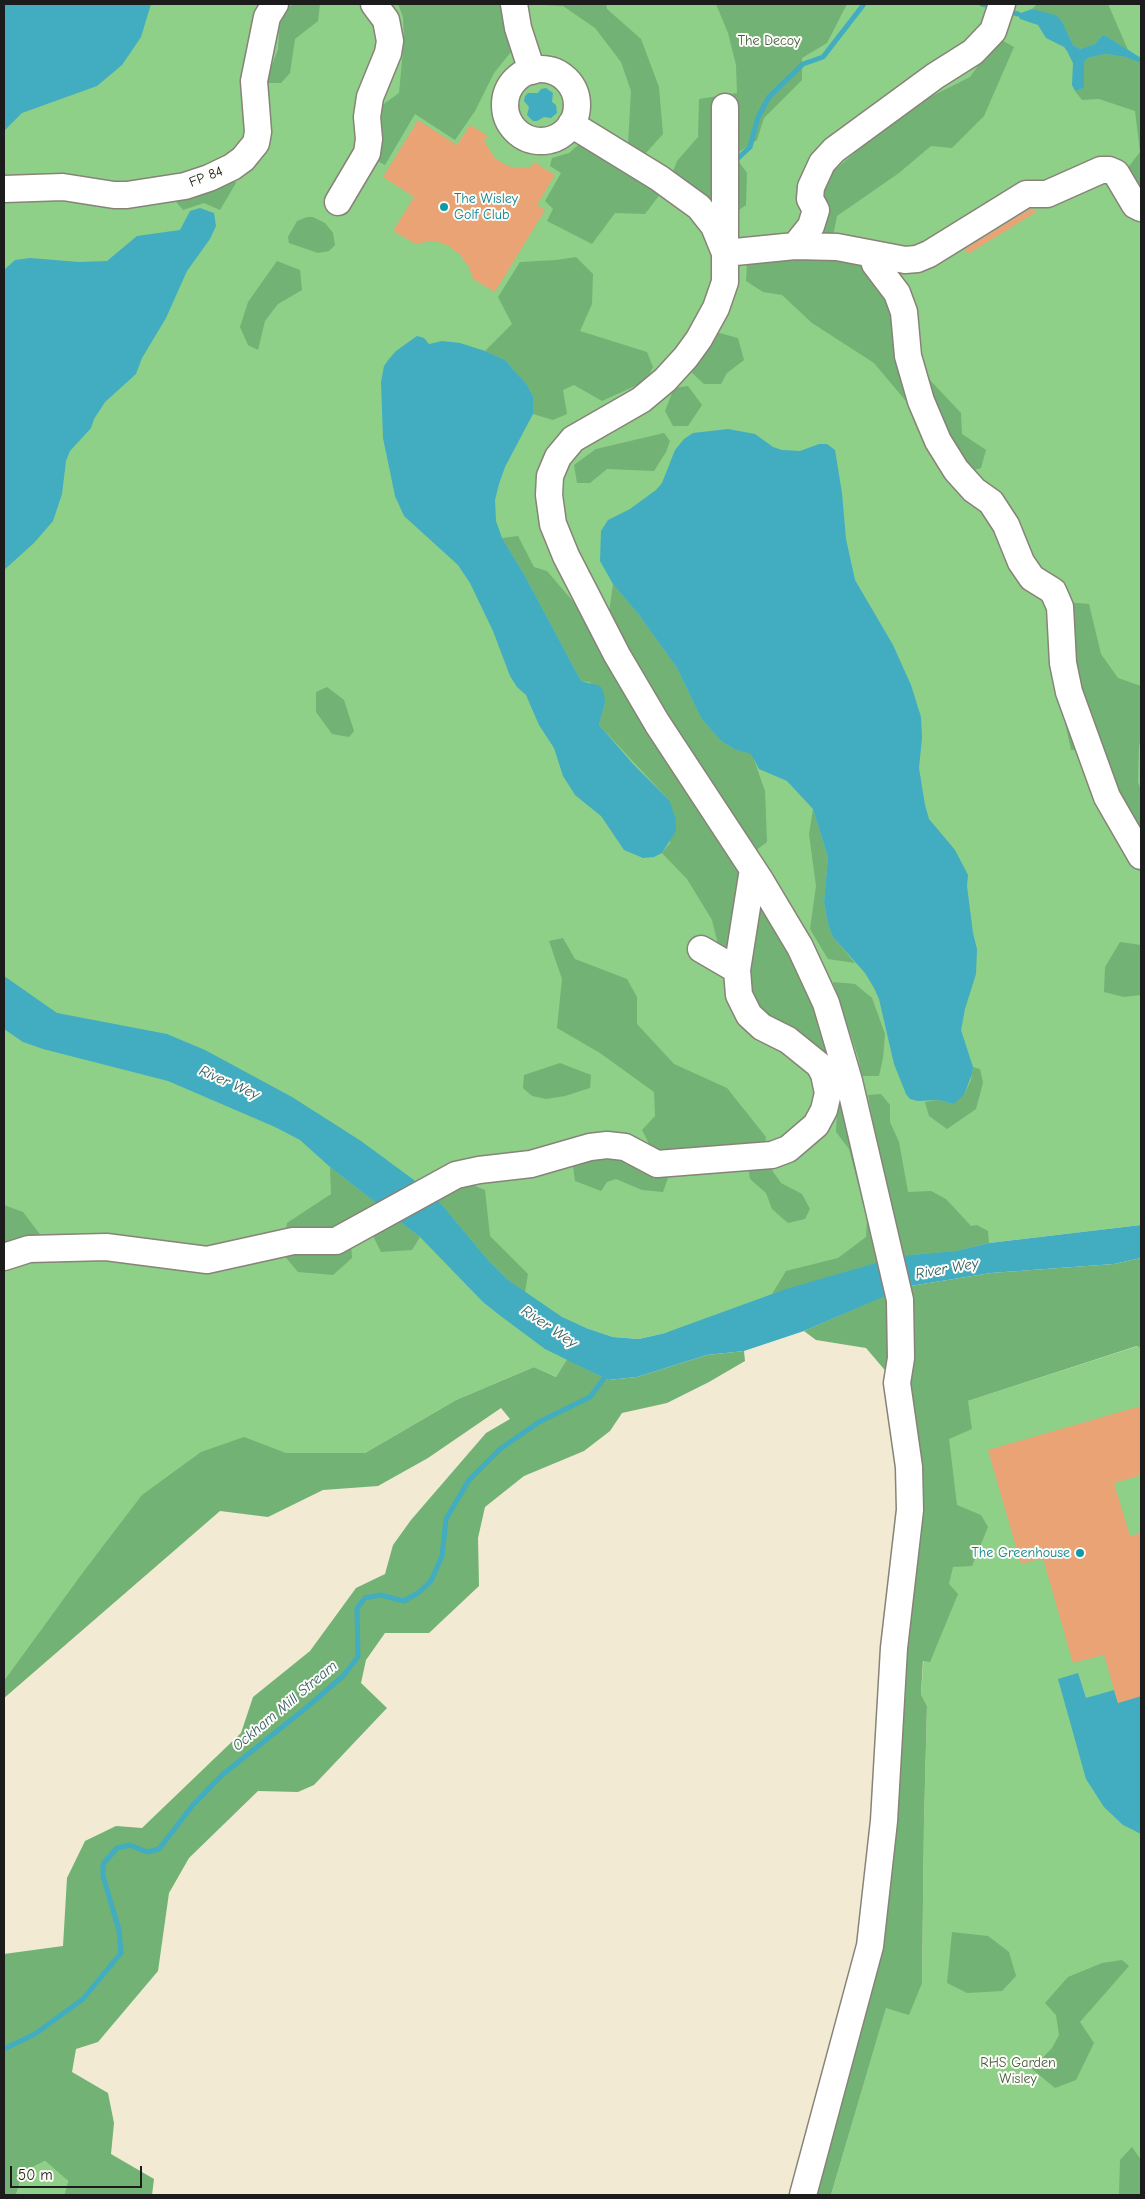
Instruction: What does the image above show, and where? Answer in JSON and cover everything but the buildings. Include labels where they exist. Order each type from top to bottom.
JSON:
[{"type":"lane","name":"FP 84","points":[[4,189],[63,186],[114,195],[127,195],[185,186],[209,178],[232,167],[243,159],[256,143],[258,132],[254,81],[267,17],[275,4]]},
{"type":"lane","points":[[358,4],[367,6],[370,4]]},
{"type":"lane","points":[[338,202],[367,153],[369,139],[367,116],[370,97],[388,53],[390,41],[386,20],[374,4]]},
{"type":"lane","points":[[514,4],[518,28],[532,71]]},
{"type":"lane","points":[[795,246],[810,226],[816,210],[810,199],[812,187],[822,164],[834,150],[935,76],[973,52],[993,31],[1002,4]]},
{"type":"lane","points":[[543,68],[554,71],[568,83],[576,101],[571,124],[560,137],[538,142],[522,136],[513,128],[506,116],[509,89],[518,77],[532,71],[543,68]]},
{"type":"lane","points":[[725,107],[725,282],[716,308],[699,339],[665,380],[641,400],[573,439],[558,457],[550,476],[549,495],[553,524],[566,556],[617,655],[657,723],[753,869],[800,947],[826,1003],[849,1081],[900,1300],[901,1358],[896,1383],[909,1467],[910,1510],[894,1648],[882,1841],[870,1946],[803,2195]]},
{"type":"lane","points":[[571,124],[659,178],[699,207],[714,226],[725,253]]},
{"type":"lane","points":[[725,253],[795,246],[837,247],[905,260],[916,259],[930,254],[1026,194],[1047,194],[1101,170],[1109,170],[1116,173],[1135,204],[1141,208]]},
{"type":"lane","points":[[872,254],[875,264],[896,293],[904,312],[908,356],[921,401],[938,441],[956,470],[974,490],[991,502],[1006,525],[1020,562],[1032,578],[1053,591],[1060,607],[1063,663],[1069,692],[1107,797],[1141,856]]},
{"type":"lane","points":[[4,1257],[29,1249],[106,1247],[207,1260],[293,1241],[336,1241],[456,1175],[479,1170],[531,1164],[590,1147],[607,1145],[625,1147],[657,1164],[772,1155],[788,1149],[816,1125],[824,1110],[828,1093],[824,1074],[819,1065],[808,1054],[788,1040],[762,1027],[749,1015],[740,995],[737,970],[753,869]]},
{"type":"lane","points":[[701,949],[737,970]]},
{"type":"green space","points":[[4,4],[1141,4],[1141,1225],[989,1243],[639,1339],[613,1337],[586,1328],[556,1377],[534,1367],[456,1400],[365,1453],[286,1453],[4,1698]]},
{"type":"green space","points":[[320,4],[318,21],[295,39],[290,73],[281,83],[265,83],[278,49],[280,18],[289,6]]},
{"type":"green space","points":[[398,4],[505,4],[515,47],[494,73],[475,111],[455,140],[415,114],[385,165],[372,158],[374,111],[399,93],[404,39],[403,17]]},
{"type":"green space","points":[[523,4],[606,4],[607,9],[641,39],[659,87],[663,134],[646,153],[628,144],[631,91],[621,62],[595,28],[563,6]]},
{"type":"green space","name":"The Decoy","points":[[716,4],[847,4],[827,43],[802,58],[802,80],[764,118],[757,140],[734,155],[747,173],[746,205],[728,218],[669,182],[677,161],[698,137],[699,99],[737,93],[736,65],[728,33]]},
{"type":"green space","points":[[1037,4],[1108,4],[1128,50],[1106,36],[1102,36],[1095,44],[1080,49],[1073,45],[1062,21],[1032,9]]},
{"type":"green space","points":[[998,38],[1014,47],[984,116],[952,148],[931,146],[899,173],[837,216],[832,242],[815,241],[824,192],[832,172],[863,146],[932,96],[970,77]]},
{"type":"green space","points":[[1105,54],[1127,57],[1141,63],[1141,200],[1124,173],[1140,152],[1135,111],[1099,99],[1082,100],[1075,91],[1084,88],[1084,62],[1088,58]]},
{"type":"green space","points":[[584,140],[664,189],[645,214],[615,213],[592,244],[547,221],[553,209],[545,201],[561,173],[550,166],[552,158],[569,153]]},
{"type":"green space","points":[[232,177],[236,183],[220,210],[204,203],[183,210],[172,197]]},
{"type":"green space","points":[[313,217],[325,223],[333,233],[335,245],[329,251],[318,253],[289,243],[288,237],[297,221]]},
{"type":"green space","points":[[755,256],[855,256],[875,275],[928,378],[961,413],[962,434],[986,450],[981,468],[968,472],[930,404],[905,400],[874,363],[812,323],[782,295],[763,292],[746,281],[747,264]]},
{"type":"green space","points":[[576,257],[593,274],[592,304],[580,331],[647,352],[653,367],[646,381],[602,401],[574,385],[563,390],[567,414],[553,420],[533,414],[533,396],[527,385],[505,360],[485,351],[512,324],[498,297],[520,262]]},
{"type":"green space","points":[[277,261],[300,270],[302,290],[278,304],[265,321],[258,350],[248,345],[240,327],[248,302]]},
{"type":"green space","points":[[712,331],[738,338],[744,360],[727,373],[721,384],[704,384],[689,370]]},
{"type":"green space","points":[[688,386],[702,405],[688,426],[673,426],[665,411],[674,388]]},
{"type":"green space","points":[[664,433],[670,441],[666,452],[654,471],[607,469],[590,483],[577,483],[574,465],[596,449]]},
{"type":"green space","points":[[518,536],[534,567],[547,571],[576,605],[630,694],[748,870],[736,948],[721,956],[712,920],[687,879],[662,853],[670,843],[669,800],[599,725],[605,703],[590,682],[581,681],[525,576],[502,538]]},
{"type":"green space","points":[[613,584],[639,615],[677,668],[701,718],[721,741],[736,750],[752,754],[765,791],[767,842],[755,851],[692,758],[609,613]]},
{"type":"green space","points":[[1066,602],[1089,604],[1101,654],[1118,678],[1141,686],[1141,739],[1139,746],[1138,782],[1141,790],[1141,848],[1096,750],[1071,750],[1062,709]]},
{"type":"green space","points":[[327,687],[344,700],[354,731],[349,737],[332,734],[316,712],[316,692]]},
{"type":"green space","points":[[813,809],[828,857],[824,902],[828,924],[833,937],[855,963],[828,959],[810,929],[816,886],[809,834]]},
{"type":"green space","points":[[765,901],[794,946],[843,1076],[764,1019],[744,976],[754,906]]},
{"type":"green space","points":[[563,938],[575,959],[627,979],[637,997],[637,1024],[674,1064],[727,1088],[766,1137],[763,1151],[665,1160],[650,1146],[642,1130],[655,1116],[654,1092],[600,1053],[557,1028],[562,979],[549,941]]},
{"type":"green space","points":[[1120,942],[1141,945],[1141,995],[1124,997],[1104,992],[1105,967]]},
{"type":"green space","points":[[833,982],[855,984],[872,998],[885,1034],[879,1076],[862,1076],[858,1057]]},
{"type":"green space","points":[[560,1063],[591,1075],[590,1088],[565,1096],[546,1099],[532,1096],[523,1088],[524,1075]]},
{"type":"green space","points":[[973,1067],[980,1069],[983,1083],[976,1109],[947,1129],[929,1116],[925,1102],[938,1100],[954,1104],[964,1095],[971,1080]]},
{"type":"green space","points":[[881,1094],[890,1105],[890,1122],[899,1142],[908,1192],[931,1191],[946,1199],[971,1226],[977,1225],[988,1231],[989,1243],[956,1251],[898,1256],[868,1095]]},
{"type":"green space","points":[[850,1103],[886,1260],[772,1294],[786,1271],[838,1258],[866,1237],[867,1219],[849,1149],[836,1132],[837,1106]]},
{"type":"green space","points":[[612,1153],[669,1175],[663,1192],[642,1190],[616,1179],[607,1182],[601,1191],[575,1181],[573,1166]]},
{"type":"green space","points":[[767,1163],[781,1183],[802,1194],[810,1209],[805,1219],[788,1223],[772,1209],[766,1193],[750,1179],[748,1167]]},
{"type":"green space","points":[[330,1167],[420,1237],[412,1250],[381,1252],[374,1238],[369,1216],[350,1227],[352,1258],[333,1275],[298,1272],[283,1254],[287,1223],[331,1194]]},
{"type":"green space","points":[[463,1181],[485,1190],[490,1236],[528,1274],[525,1292],[508,1280],[487,1259],[433,1194]]},
{"type":"green space","points":[[4,1205],[23,1212],[45,1241],[4,1246]]},
{"type":"green space","points":[[1141,1258],[1141,1348],[1137,1346],[968,1401],[972,1429],[949,1439],[957,1505],[981,1515],[988,1527],[972,1566],[953,1567],[949,1584],[958,1594],[930,1662],[923,1661],[921,1694],[927,1706],[922,1983],[909,2015],[886,2008],[831,2195],[810,2195],[840,2084],[910,1563],[924,1503],[918,1468],[889,1375],[866,1348],[816,1340],[804,1331],[904,1287],[991,1273],[1114,1264]]},
{"type":"green space","name":"RHS Garden Wisley","points":[[1141,1345],[1141,2195],[831,2195],[886,2007],[922,1983],[927,1706],[921,1694],[926,1626],[934,1412]]},
{"type":"green space","points":[[744,1351],[745,1361],[709,1382],[667,1403],[622,1413],[610,1431],[584,1451],[524,1476],[485,1507],[478,1538],[479,1586],[429,1633],[385,1633],[366,1660],[361,1683],[387,1708],[314,1785],[298,1792],[258,1791],[189,1858],[169,1893],[158,1971],[98,2042],[76,2049],[72,2072],[108,2093],[114,2123],[111,2154],[154,2179],[152,2195],[64,2195],[68,2181],[45,2161],[23,2172],[16,2195],[4,2195],[4,1954],[63,1946],[67,1878],[85,1841],[116,1826],[142,1828],[241,1733],[253,1697],[310,1651],[356,1588],[385,1574],[393,1545],[411,1520],[486,1433],[510,1419],[501,1408],[428,1458],[378,1486],[323,1490],[268,1517],[220,1511],[4,1698],[4,1681],[142,1495],[201,1452],[244,1437],[286,1453],[365,1453],[456,1400],[534,1367],[556,1377],[567,1359],[608,1380],[637,1377],[707,1355]]},
{"type":"green space","points":[[952,1932],[988,1936],[1009,1952],[1016,1976],[1002,1991],[967,1993],[947,1983]]},
{"type":"green space","points":[[1122,1960],[1129,1966],[1080,2022],[1094,2043],[1076,2080],[1055,2088],[1032,2069],[1052,2048],[1059,2035],[1056,2015],[1045,2003],[1068,1977],[1102,1963]]},
{"type":"green space","points":[[1132,2147],[1141,2160],[1141,2195],[1119,2195],[1120,2160]]},
{"type":"green space","points":[[45,2161],[68,2181],[64,2195],[16,2195],[23,2172]]},
{"type":"water","points":[[4,4],[151,4],[141,37],[122,65],[97,86],[22,113],[4,131]]},
{"type":"water","points":[[1032,9],[1055,15],[1062,21],[1073,45],[1080,49],[1095,44],[1102,36],[1106,36],[1141,58],[1141,63],[1126,57],[1105,54],[1088,58],[1084,62],[1084,88],[1075,91],[1072,85],[1073,63],[1064,47],[1046,38],[1038,25],[1020,19],[1018,14]]},
{"type":"water","points":[[546,88],[553,93],[552,102],[556,105],[557,113],[551,118],[544,117],[533,121],[527,115],[529,107],[524,101],[525,96],[528,93],[538,93],[541,89]]},
{"type":"water","points":[[200,208],[214,213],[216,226],[210,239],[187,271],[166,318],[142,358],[136,374],[105,402],[94,419],[91,428],[70,451],[66,461],[62,494],[53,521],[34,543],[4,570],[4,270],[15,260],[30,258],[79,262],[107,261],[137,236],[180,230],[190,211]]},
{"type":"water","points":[[417,336],[424,338],[429,344],[442,341],[460,343],[505,360],[527,385],[533,396],[533,414],[505,467],[499,484],[495,500],[496,521],[502,538],[525,576],[581,681],[600,686],[604,693],[605,703],[599,725],[634,765],[669,800],[676,819],[676,831],[662,853],[654,857],[643,858],[624,850],[601,816],[575,795],[563,776],[554,748],[539,725],[526,695],[517,687],[510,676],[493,631],[470,583],[458,565],[404,516],[395,496],[383,438],[381,382],[384,366],[389,359],[396,351]]},
{"type":"water","points":[[728,429],[755,434],[773,447],[782,450],[800,451],[819,444],[827,444],[835,450],[842,493],[846,539],[855,580],[893,645],[911,685],[921,717],[922,738],[919,768],[929,819],[955,850],[968,875],[967,886],[977,949],[976,974],[965,1009],[961,1030],[973,1067],[964,1095],[954,1104],[938,1100],[918,1101],[910,1099],[906,1094],[894,1064],[879,999],[874,988],[865,973],[833,937],[828,924],[824,902],[828,857],[813,809],[787,781],[759,769],[751,754],[736,750],[721,741],[701,718],[677,668],[639,615],[613,584],[600,561],[601,531],[608,520],[630,509],[656,490],[662,483],[675,450],[684,439],[693,433]]},
{"type":"water","name":"River Wey","points":[[4,976],[57,1013],[167,1034],[205,1050],[292,1097],[361,1141],[433,1194],[487,1259],[508,1280],[562,1317],[586,1328],[613,1337],[639,1339],[665,1333],[786,1289],[886,1260],[892,1293],[804,1331],[744,1351],[707,1355],[637,1377],[608,1380],[545,1349],[498,1314],[483,1302],[420,1237],[330,1167],[300,1140],[275,1127],[168,1081],[43,1049],[23,1042],[4,1029]]},
{"type":"water","name":"River Wey","points":[[1141,1225],[1141,1258],[1114,1264],[991,1273],[904,1287],[898,1256],[956,1251],[989,1243]]},
{"type":"water","points":[[1078,1673],[1086,1698],[1114,1690],[1118,1703],[1141,1696],[1141,1834],[1123,1825],[1104,1807],[1086,1779],[1058,1679]]},
{"type":"waterway","points":[[734,162],[750,147],[758,117],[769,97],[803,64],[823,57],[864,4]]},
{"type":"waterway","points":[[982,4],[986,5]]},
{"type":"waterway","points":[[1014,13],[1018,14]]},
{"type":"waterway","name":"Ockham Mill Stream","points":[[4,2049],[35,2034],[83,1999],[121,1953],[119,1930],[103,1876],[103,1864],[117,1848],[130,1845],[147,1852],[159,1849],[193,1805],[222,1775],[343,1676],[358,1657],[357,1608],[365,1598],[380,1595],[404,1601],[418,1593],[431,1581],[442,1556],[446,1519],[469,1480],[500,1449],[539,1422],[590,1397],[608,1373]]},
{"type":"place","name":"The Wisley Golf Club","points":[[444,207]]},
{"type":"place","name":"The Greenhouse","points":[[1080,1553]]}]
